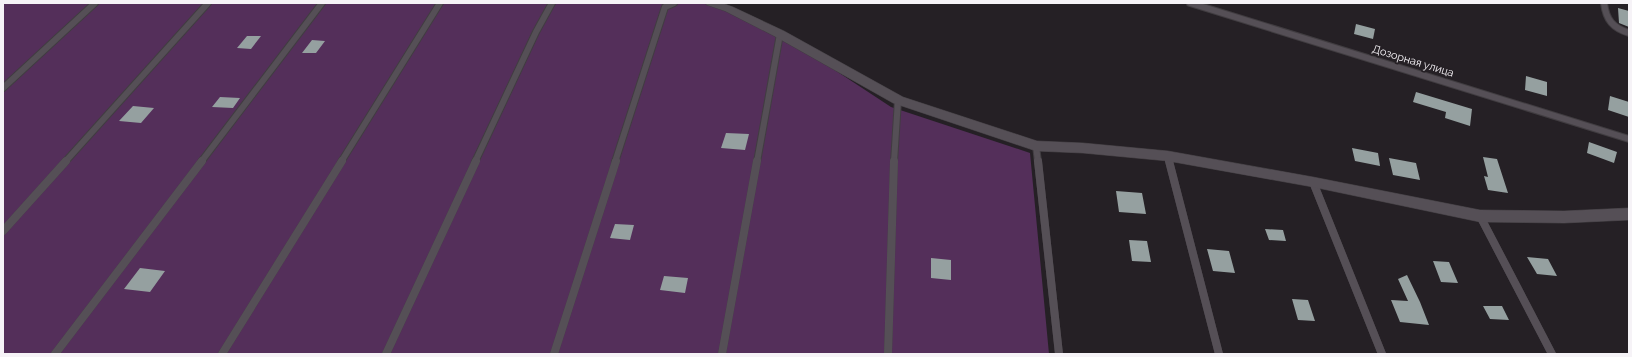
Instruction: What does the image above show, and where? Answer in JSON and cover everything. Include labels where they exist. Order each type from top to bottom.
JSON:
[{"type":"street","points":[[711,3],[728,9],[780,34],[898,100],[1036,146],[1083,148],[1168,156],[1313,182],[1480,216],[1564,217],[1629,214]]},
{"type":"lane","points":[[3,88],[95,3]]},
{"type":"lane","points":[[3,231],[208,3]]},
{"type":"lane","points":[[55,354],[322,3]]},
{"type":"lane","points":[[222,354],[440,3]]},
{"type":"lane","points":[[386,354],[536,32],[552,3]]},
{"type":"lane","points":[[554,354],[665,7],[674,3]]},
{"type":"lane","name":"Дозорная улица","points":[[1190,3],[1629,139]]},
{"type":"lane","points":[[1604,3],[1610,25],[1616,30],[1629,33]]},
{"type":"lane","points":[[722,354],[780,34]]},
{"type":"lane","points":[[888,354],[893,178],[898,100]]},
{"type":"lane","points":[[1036,146],[1059,354]]},
{"type":"lane","points":[[1168,156],[1219,354]]},
{"type":"lane","points":[[1313,182],[1382,354]]},
{"type":"lane","points":[[1480,216],[1552,354]]},
{"type":"shaded area","points":[[3,3],[711,3],[780,34],[891,107],[1030,153],[1049,354],[3,354]]},
{"type":"building","points":[[1618,8],[1629,11],[1629,27],[1619,23]]},
{"type":"building","points":[[1356,24],[1375,29],[1373,39],[1354,34]]},
{"type":"building","points":[[247,36],[261,36],[251,49],[237,48]]},
{"type":"building","points":[[312,40],[325,41],[316,53],[302,53]]},
{"type":"building","points":[[1526,76],[1547,82],[1547,96],[1525,90]]},
{"type":"building","points":[[1416,92],[1472,109],[1470,126],[1445,118],[1446,112],[1413,102]]},
{"type":"building","points":[[1610,96],[1629,102],[1629,117],[1608,110]]},
{"type":"building","points":[[220,97],[240,98],[233,108],[212,107]]},
{"type":"building","points":[[133,106],[154,108],[141,123],[119,121]]},
{"type":"building","points":[[726,133],[749,134],[745,150],[721,148]]},
{"type":"building","points":[[1589,142],[1617,152],[1614,163],[1587,153]]},
{"type":"building","points":[[1352,148],[1378,153],[1380,166],[1355,161]]},
{"type":"building","points":[[1483,157],[1497,159],[1508,193],[1488,190],[1484,176],[1488,177]]},
{"type":"building","points":[[1389,158],[1416,163],[1420,180],[1393,175]]},
{"type":"building","points":[[1116,191],[1142,193],[1146,214],[1119,212]]},
{"type":"building","points":[[615,224],[634,225],[630,240],[610,238]]},
{"type":"building","points":[[1265,229],[1283,230],[1286,241],[1269,240]]},
{"type":"building","points":[[1129,240],[1147,241],[1151,262],[1132,261]]},
{"type":"building","points":[[1207,249],[1229,251],[1235,273],[1213,271]]},
{"type":"building","points":[[1527,257],[1548,259],[1557,276],[1537,274]]},
{"type":"building","points":[[931,258],[951,260],[951,280],[931,278]]},
{"type":"building","points":[[1433,261],[1449,262],[1458,283],[1441,282]]},
{"type":"building","points":[[140,268],[165,271],[150,292],[124,289]]},
{"type":"building","points":[[1407,275],[1429,325],[1400,322],[1391,300],[1408,301],[1398,279]]},
{"type":"building","points":[[664,276],[688,278],[685,293],[660,290]]},
{"type":"building","points":[[1292,299],[1308,300],[1315,321],[1298,320]]},
{"type":"building","points":[[1483,306],[1502,306],[1509,320],[1490,319]]}]
